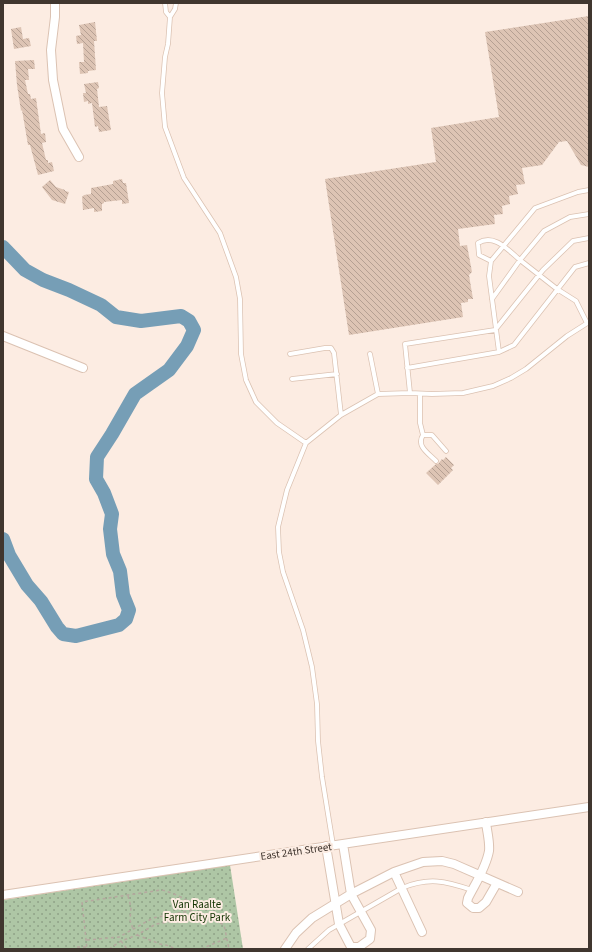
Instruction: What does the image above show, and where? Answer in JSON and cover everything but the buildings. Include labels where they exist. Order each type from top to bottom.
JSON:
[{"type":"street","points":[[55,3],[51,50],[53,80],[63,129],[80,157]]},
{"type":"street","points":[[3,336],[83,368]]},
{"type":"street","name":"East 24th Street","points":[[3,895],[589,807]]},
{"type":"street","points":[[486,822],[489,844],[488,852],[480,875],[467,902],[473,908],[479,908],[486,902],[497,883]]},
{"type":"street","points":[[329,846],[335,904],[339,924],[351,947],[359,947],[370,939],[371,930],[351,894],[343,844]]},
{"type":"street","points":[[285,949],[296,933],[312,918],[351,894],[394,872],[423,862],[442,861],[454,864],[518,892]]},
{"type":"street","points":[[394,872],[422,932]]},
{"type":"lane","points":[[165,3],[166,12],[170,17]]},
{"type":"lane","points":[[176,3],[175,9],[170,17],[168,44],[165,57],[162,93],[165,127],[184,178],[220,233],[236,277],[240,299],[241,354],[246,380],[256,402],[277,423],[306,443]]},
{"type":"lane","points":[[499,352],[489,276],[491,261],[535,208],[578,192],[589,190]]},
{"type":"lane","points":[[492,299],[520,260],[544,231],[570,217],[589,214]]},
{"type":"lane","points":[[410,392],[405,344],[495,330],[539,275],[572,241],[589,238]]},
{"type":"lane","points":[[329,846],[318,740],[317,704],[312,667],[303,630],[283,572],[279,552],[278,526],[287,490],[306,443],[342,415],[378,394],[410,392],[420,394],[463,393],[493,386],[526,369],[567,336],[588,323],[576,302],[557,289],[503,246],[490,239],[483,240],[478,243],[479,255],[491,261]]},
{"type":"lane","points":[[407,368],[499,352],[514,345],[575,267],[589,263]]},
{"type":"lane","points":[[290,354],[331,348],[334,353],[342,415]]},
{"type":"lane","points":[[370,354],[378,394]]},
{"type":"lane","points":[[292,379],[337,374]]},
{"type":"lane","points":[[420,394],[420,423],[423,435],[420,439],[420,444],[436,461]]},
{"type":"lane","points":[[423,435],[432,435],[446,451]]},
{"type":"lane","points":[[308,949],[329,930],[402,888],[412,884],[426,881],[447,882],[472,890]]},
{"type":"path","points":[[77,947],[87,948],[86,940],[82,902],[164,891],[193,903],[195,909],[192,911],[153,918],[119,937],[86,940]]},
{"type":"path","points":[[128,896],[131,907],[130,920],[133,930]]},
{"type":"path","points":[[109,949],[121,941],[137,935],[156,924],[208,916],[224,925],[229,949]]},
{"type":"path","points":[[137,935],[160,944],[170,946],[174,949]]},
{"type":"path","points":[[201,949],[226,938]]},
{"type":"path","points":[[121,941],[127,949]]},
{"type":"green space","name":"Van Raalte Farm City Park","points":[[230,865],[243,949],[3,949],[3,900]]},
{"type":"waterway","points":[[3,247],[25,270],[43,280],[101,305],[116,317],[141,321],[181,316],[189,321],[194,330],[187,346],[169,370],[135,394],[97,457],[96,479],[104,493],[112,514],[110,529],[113,554],[120,571],[123,595],[129,610],[126,619],[119,625],[76,636],[63,634],[41,601],[27,585],[9,555],[3,539]]}]
